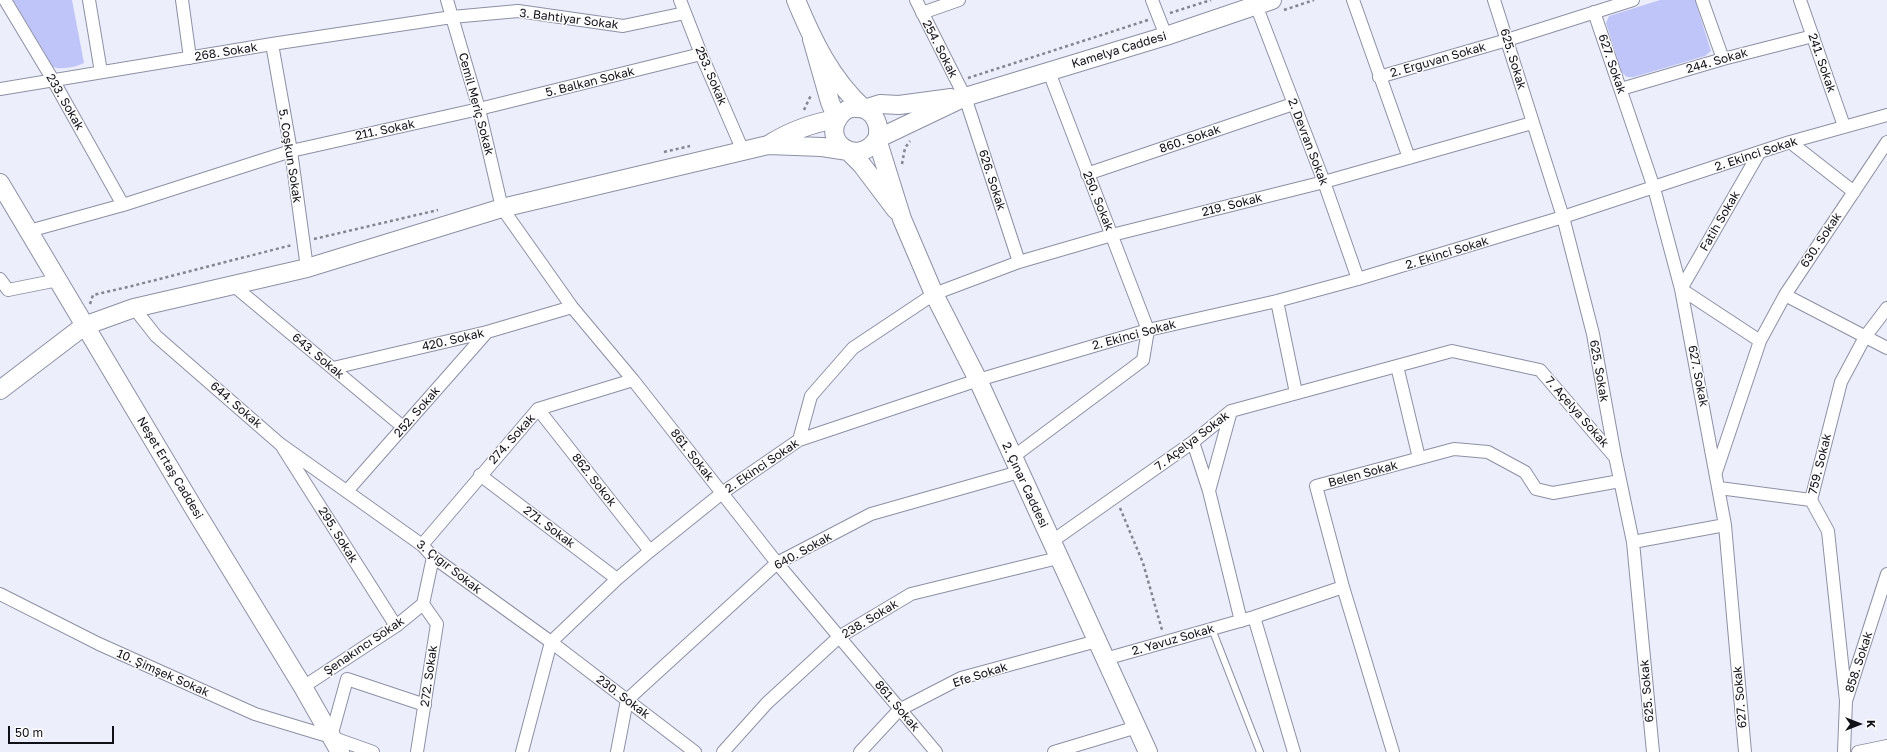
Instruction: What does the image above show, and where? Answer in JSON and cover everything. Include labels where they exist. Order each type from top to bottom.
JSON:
[{"type":"main road","points":[[796,0],[812,39],[830,102],[837,119]]},
{"type":"main road","name":"Kamelya Caddesi","points":[[964,97],[1166,36],[1264,2]]},
{"type":"main road","points":[[0,390],[84,326],[134,308],[234,286],[306,268],[502,208],[768,145],[822,147],[861,152],[873,145],[877,139],[879,132],[875,118],[849,95],[836,78],[812,39]]},
{"type":"main road","points":[[902,219],[862,165],[837,141],[834,126],[837,119],[846,110],[852,108],[864,109],[880,104],[899,105],[964,97]]},
{"type":"main road","points":[[877,139],[964,97]]},
{"type":"main road","points":[[768,145],[785,134],[817,122],[837,119]]},
{"type":"main road","points":[[877,139],[902,219]]},
{"type":"main road","name":"Neşet Ertaş Caddesi","points":[[0,184],[84,326],[303,687],[340,752]]},
{"type":"main road","name":"2. Çınar Caddesi","points":[[902,219],[934,294],[978,380],[1058,558],[1148,752]]},
{"type":"street","name":"233. Sokak","points":[[5,0],[53,80],[123,204]]},
{"type":"street","points":[[89,0],[102,72]]},
{"type":"street","points":[[182,0],[190,58]]},
{"type":"street","name":"Cemil Meriç Sokak","points":[[447,0],[479,109],[502,208]]},
{"type":"street","name":"253. Sokak","points":[[680,0],[701,54],[743,151]]},
{"type":"street","name":"254. Sokak","points":[[916,0],[964,97]]},
{"type":"street","points":[[922,13],[959,0]]},
{"type":"street","points":[[1152,0],[1166,36]]},
{"type":"street","points":[[1353,0],[1379,77],[1409,158]]},
{"type":"street","name":"625. Sokak","points":[[1494,0],[1563,218],[1593,334],[1615,456],[1633,542],[1652,752]]},
{"type":"street","name":"2. Erguvan Sokak","points":[[1379,77],[1507,40],[1633,0]]},
{"type":"street","points":[[1702,0],[1723,59]]},
{"type":"street","name":"241. Sokak","points":[[1800,0],[1844,126]]},
{"type":"street","name":"2. Devran Sokak","points":[[1264,2],[1293,104],[1324,182],[1358,279]]},
{"type":"street","name":"3. Bahtiyar Sokak","points":[[452,17],[520,6],[623,26],[685,13]]},
{"type":"street","name":"627. Sokak","points":[[1594,12],[1654,188],[1681,289],[1719,488],[1724,525],[1745,752]]},
{"type":"street","name":"268. Sokak","points":[[0,89],[272,44],[452,17]]},
{"type":"street","name":"244. Sokak","points":[[1621,89],[1723,59],[1813,36]]},
{"type":"street","name":"5. Coşkun Sokak","points":[[272,44],[291,151],[306,268]]},
{"type":"street","name":"5. Balkan Sokak","points":[[479,109],[701,54]]},
{"type":"street","name":"250. Sokak","points":[[1049,72],[1148,330]]},
{"type":"street","name":"626. Sokak","points":[[964,97],[1019,262]]},
{"type":"street","name":"860. Sokak","points":[[1087,174],[1293,104]]},
{"type":"street","name":"211. Sokak","points":[[29,231],[123,204],[291,151],[479,109]]},
{"type":"street","name":"2. Ekinci Sokak","points":[[551,642],[617,579],[650,551],[722,493],[799,440],[978,380],[1148,330],[1277,301],[1358,279],[1563,218],[1790,142],[1887,115]]},
{"type":"street","name":"219. Sokak","points":[[799,440],[811,396],[854,348],[934,294],[1019,262],[1112,235],[1324,182],[1532,123]]},
{"type":"street","points":[[1790,142],[1854,192]]},
{"type":"street","name":"630. Sokak","points":[[1716,473],[1760,341],[1785,295],[1887,142]]},
{"type":"street","name":"Fatih Sokak","points":[[1681,289],[1759,153]]},
{"type":"street","name":"861. Sokak","points":[[502,208],[572,307],[633,380],[777,563],[899,710],[936,752]]},
{"type":"street","points":[[0,279],[8,290],[58,280]]},
{"type":"street","name":"643. Sokak","points":[[234,286],[403,427]]},
{"type":"street","points":[[1681,289],[1760,341]]},
{"type":"street","points":[[1785,295],[1887,348]]},
{"type":"street","points":[[1277,301],[1296,393]]},
{"type":"street","name":"420. Sokak","points":[[333,368],[487,332],[572,307]]},
{"type":"street","name":"644. Sokak","points":[[134,308],[156,336],[280,444],[347,491]]},
{"type":"street","name":"759. Sokak","points":[[1846,701],[1828,531],[1811,500],[1841,382],[1865,337],[1887,308]]},
{"type":"street","points":[[1016,465],[1143,360],[1148,330]]},
{"type":"street","name":"252. Sokak","points":[[347,491],[487,332]]},
{"type":"street","name":"7. Açelya Sokak","points":[[1051,542],[1193,442],[1231,411],[1452,351],[1540,370],[1615,456]]},
{"type":"street","points":[[1397,366],[1419,458]]},
{"type":"street","name":"274. Sokak","points":[[422,545],[480,475],[538,410],[633,380]]},
{"type":"street","name":"862. Sokok","points":[[538,410],[650,551]]},
{"type":"street","points":[[1210,491],[1231,411]]},
{"type":"street","points":[[1193,442],[1210,491],[1241,620]]},
{"type":"street","name":"295. Sokak","points":[[280,444],[396,626]]},
{"type":"street","name":"Belen Sokak","points":[[1392,752],[1343,587],[1316,486],[1454,449],[1488,452],[1525,472],[1536,489],[1553,493],[1620,481]]},
{"type":"street","name":"640. Sokak","points":[[627,700],[777,563],[871,514],[1016,465]]},
{"type":"street","name":"271. Sokak","points":[[480,475],[617,579]]},
{"type":"street","points":[[1719,488],[1811,500]]},
{"type":"street","name":"3. Çığır Sokak","points":[[347,491],[422,545],[433,557],[551,642]]},
{"type":"street","points":[[1633,542],[1724,525]]},
{"type":"street","points":[[423,604],[433,557]]},
{"type":"street","name":"238. Sokak","points":[[723,752],[767,703],[839,636],[912,594],[1058,558]]},
{"type":"street","name":"858. Sokak","points":[[1844,752],[1846,701],[1887,574]]},
{"type":"street","name":"2. Yavuz Sokak","points":[[1105,659],[1254,617],[1343,587]]},
{"type":"street","name":"10. Şimşek Sokak","points":[[0,594],[99,644],[255,714],[331,737],[373,752]]},
{"type":"street","name":"Şenakıncı Sokak","points":[[303,687],[396,626],[423,604]]},
{"type":"street","name":"272. Sokak","points":[[417,752],[437,624],[423,604]]},
{"type":"street","points":[[1254,617],[1294,752]]},
{"type":"street","name":"Efe Sokak","points":[[860,752],[899,710],[961,678],[1096,641]]},
{"type":"street","points":[[522,752],[551,642]]},
{"type":"street","name":"230. Sokak","points":[[551,642],[695,752]]},
{"type":"street","points":[[331,737],[347,679],[425,705]]},
{"type":"street","points":[[617,752],[627,700]]},
{"type":"street","points":[[1054,752],[1137,727]]},
{"type":"street","points":[[1858,752],[1887,746]]},
{"type":"lane","points":[[1212,629],[1260,752]]},
{"type":"path","points":[[1115,497],[1135,542],[1165,642]]},
{"type":"shaded area","points":[[13,0],[72,0],[84,63],[69,68],[53,67]]},
{"type":"shaded area","points":[[1660,0],[1695,0],[1711,51],[1705,56],[1634,77],[1627,77],[1622,73],[1606,23],[1609,16]]}]
